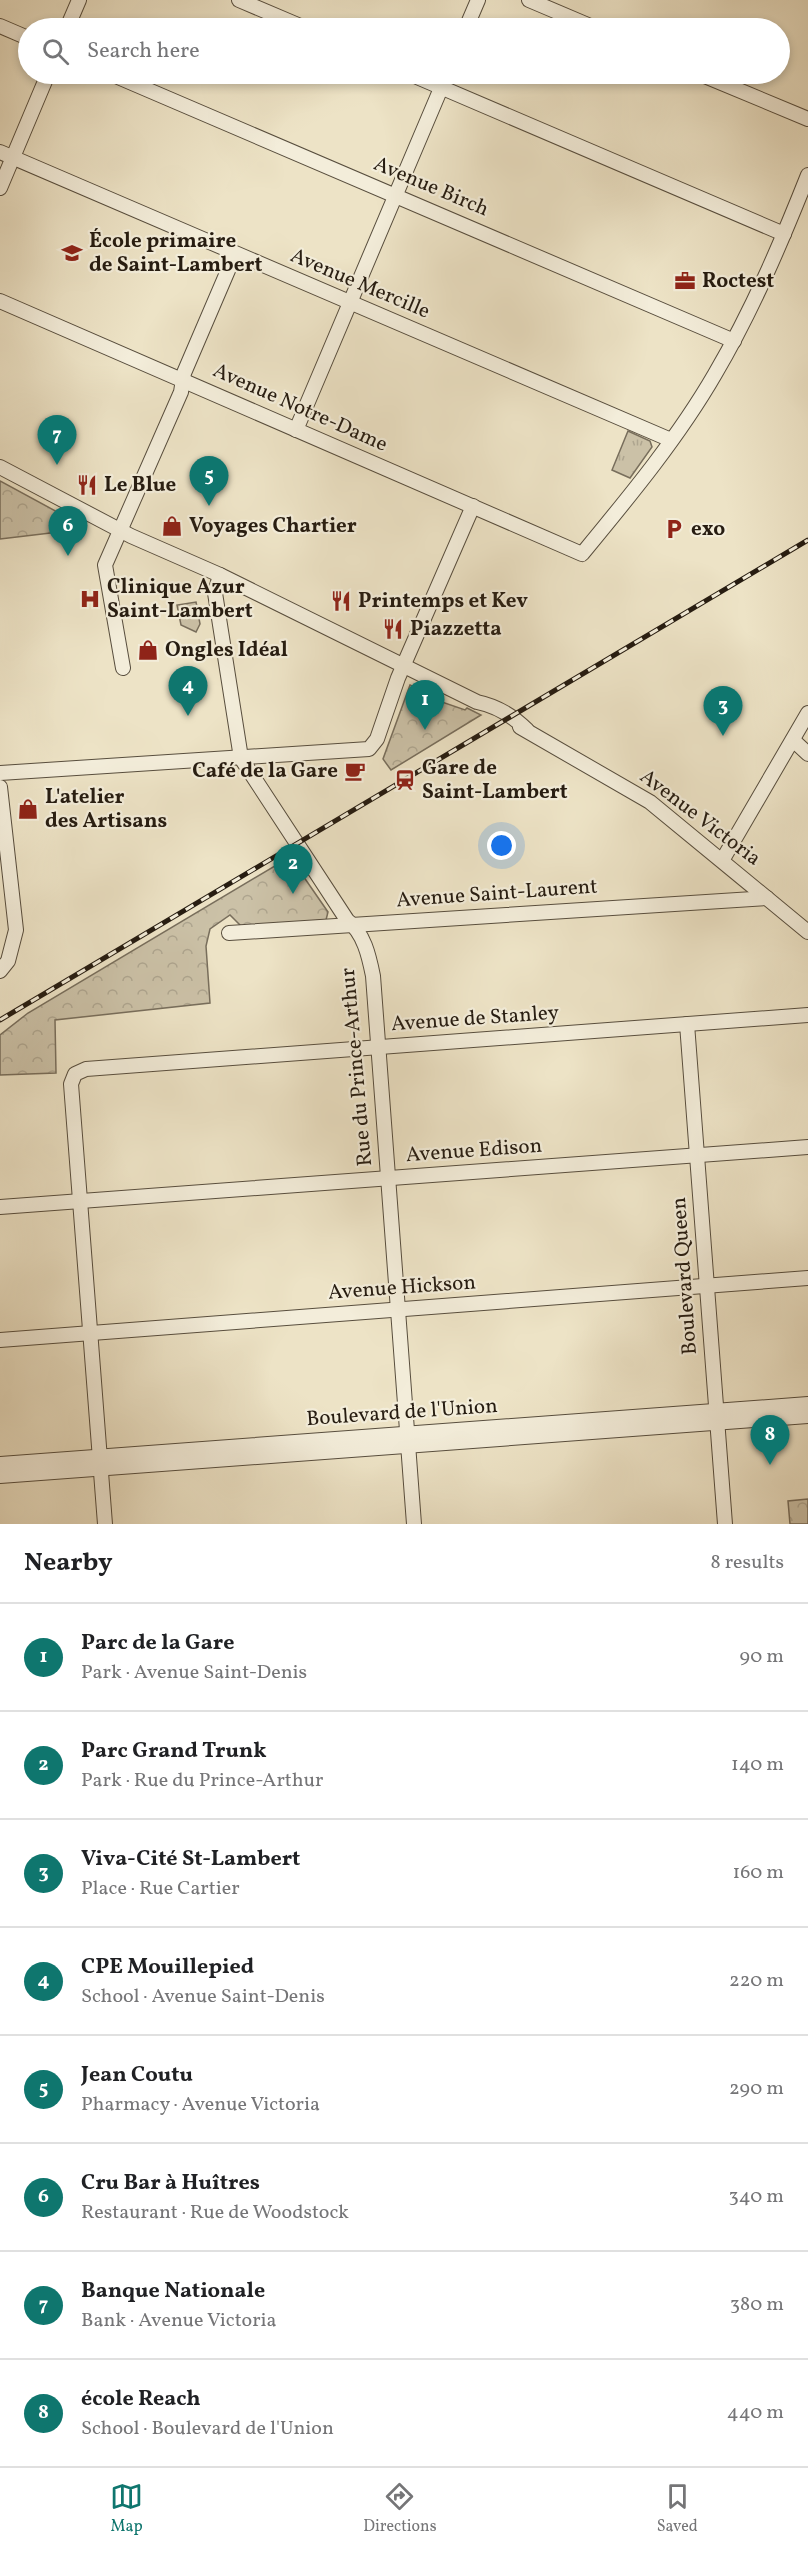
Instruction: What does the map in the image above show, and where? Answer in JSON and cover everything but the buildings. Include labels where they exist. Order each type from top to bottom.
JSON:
[{"type":"street","points":[[71,18],[79,0]]},
{"type":"street","points":[[239,0],[281,18]]},
{"type":"street","points":[[470,18],[478,0]]},
{"type":"street","points":[[529,0],[571,18]]},
{"type":"street","points":[[0,26],[18,34]]},
{"type":"street","points":[[0,188],[6,155],[43,84]]},
{"type":"street","name":"Avenue Birch","points":[[134,84],[734,341]]},
{"type":"street","points":[[435,84],[784,234]]},
{"type":"street","points":[[296,430],[443,84]]},
{"type":"street","points":[[724,84],[808,119]]},
{"type":"street","name":"Avenue Mercille","points":[[6,155],[671,440]]},
{"type":"street","points":[[671,440],[734,341],[784,234],[808,175]]},
{"type":"street","points":[[123,668],[105,565],[181,392],[183,379],[235,254]]},
{"type":"street","name":"Avenue Notre-Dame","points":[[0,301],[582,554],[671,440]]},
{"type":"street","name":"Avenue Victoria","points":[[0,467],[119,530],[219,575],[404,665],[477,702],[503,720],[527,730],[650,802],[723,859],[808,932]]},
{"type":"street","points":[[0,773],[369,749],[377,739],[404,665],[473,506]]},
{"type":"street","name":"Rue du Prince-Arthur","points":[[219,575],[215,593],[240,758],[347,920],[353,924],[367,948],[373,976],[414,1524]]},
{"type":"street","points":[[723,859],[808,713]]},
{"type":"street","points":[[792,740],[808,754]]},
{"type":"street","points":[[0,788],[16,930],[8,961],[0,971]]},
{"type":"street","name":"Avenue Saint-Laurent","points":[[229,933],[768,898]]},
{"type":"street","name":"Avenue de Stanley","points":[[80,1201],[71,1084],[75,1074],[86,1069],[808,1015]]},
{"type":"street","name":"Boulevard Queen","points":[[687,1024],[725,1524]]},
{"type":"street","name":"Avenue Edison","points":[[0,1208],[808,1147]]},
{"type":"street","points":[[80,1201],[105,1524]]},
{"type":"street","name":"Avenue Hickson","points":[[0,1340],[808,1278]]},
{"type":"street","name":"Boulevard de l'Union","points":[[717,1418],[808,1404]]},
{"type":"street","name":"Boulevard de l'Union","points":[[0,1476],[100,1463],[408,1440],[717,1418],[808,1416]]},
{"type":"street","name":"Boulevard de l'Union","points":[[0,1464],[100,1463]]},
{"type":"green space","points":[[628,431],[650,441],[652,447],[630,478],[612,470]]},
{"type":"green space","points":[[0,481],[85,527],[84,529],[0,539]]},
{"type":"green space","points":[[196,602],[200,624],[196,632],[181,625],[177,605]]},
{"type":"green space","points":[[410,685],[436,700],[465,710],[467,708],[481,715],[391,770],[383,759]]},
{"type":"green space","points":[[290,857],[328,912],[326,920],[241,926],[230,915],[210,929],[206,946],[210,1003],[55,1020],[56,1073],[0,1075],[0,1035],[28,1013]]},
{"type":"green space","points":[[808,1499],[808,1524],[790,1524],[788,1501]]},
{"type":"railway","points":[[0,1020],[808,540]]},
{"type":"place","name":"École primaire de Saint-Lambert","points":[[72,253]]},
{"type":"place","name":"Roctest","points":[[685,281]]},
{"type":"place","name":"Banque Nationale","points":[[57,465]]},
{"type":"place","name":"Le Blue","points":[[87,485]]},
{"type":"place","name":"Jean Coutu","points":[[209,506]]},
{"type":"place","name":"Voyages Chartier","points":[[172,526]]},
{"type":"place","name":"exo","points":[[674,529]]},
{"type":"place","name":"Cru Bar à Huîtres","points":[[68,556]]},
{"type":"place","name":"Clinique Azur Saint-Lambert","points":[[90,599]]},
{"type":"place","name":"Printemps et Kev","points":[[341,601]]},
{"type":"place","name":"Piazzetta","points":[[393,629]]},
{"type":"place","name":"Ongles Idéal","points":[[148,650]]},
{"type":"place","name":"CPE Mouillepied","points":[[188,716]]},
{"type":"place","name":"Parc de la Gare","points":[[425,730]]},
{"type":"place","name":"Viva-Cité St-Lambert","points":[[723,736]]},
{"type":"place","name":"Café de la Gare","points":[[355,771]]},
{"type":"place","name":"Gare de Saint-Lambert","points":[[405,780]]},
{"type":"place","name":"L'atelier des Artisans","points":[[28,809]]},
{"type":"place","name":"Parc Grand Trunk","points":[[293,894]]},
{"type":"place","name":"école Reach","points":[[770,1465]]}]
